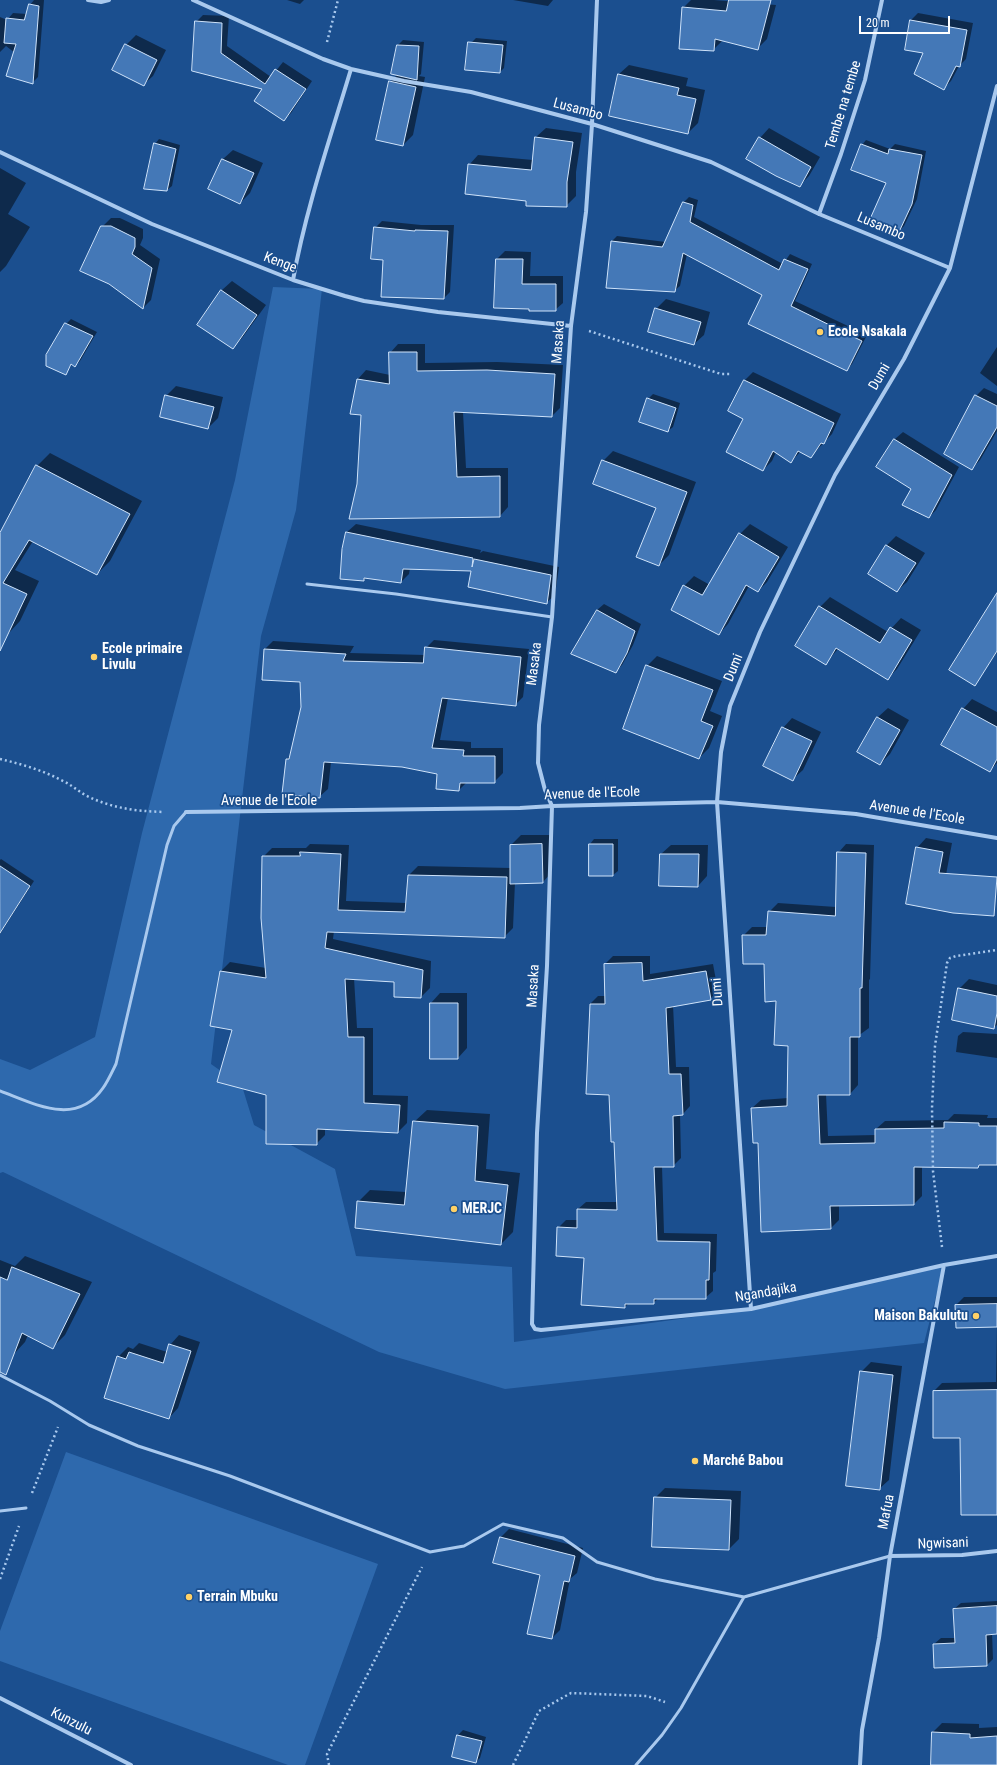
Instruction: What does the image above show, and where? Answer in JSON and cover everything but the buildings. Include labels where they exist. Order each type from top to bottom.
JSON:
[{"type":"street","points":[[88,0],[101,2],[109,0]]},
{"type":"street","name":"Lusambo","points":[[193,0],[323,59],[351,69],[404,81],[471,92],[592,124],[711,162],[819,214],[950,268]]},
{"type":"street","name":"Masaka","points":[[535,1330],[532,1324],[537,1133],[547,966],[552,806],[544,790],[538,763],[539,725],[552,617],[571,326],[586,212],[592,124],[597,0]]},
{"type":"street","name":"Tembe na tembe","points":[[819,214],[841,154],[865,80],[882,0]]},
{"type":"street","points":[[293,280],[315,185],[351,69]]},
{"type":"street","name":"Dumi","points":[[751,1309],[717,802],[721,752],[730,706],[760,632],[835,475],[904,359],[950,268],[997,86]]},
{"type":"street","name":"Kenge","points":[[0,152],[152,224],[293,280],[364,301],[438,312],[571,326]]},
{"type":"street","name":"Avenue de l'Ecole","points":[[186,812],[520,808],[717,802],[856,814],[997,838]]},
{"type":"street","name":"Ngandajika","points":[[535,1330],[751,1309],[944,1265],[997,1256]]},
{"type":"street","name":"Mafua","points":[[860,1765],[862,1730],[879,1638],[890,1556],[944,1265]]},
{"type":"street","name":"Ngwisani","points":[[890,1556],[962,1556],[997,1551]]},
{"type":"street","name":"Kunzulu","points":[[0,1698],[131,1765]]},
{"type":"lane","points":[[307,584],[396,594],[552,617]]},
{"type":"lane","points":[[0,1091],[49,1109],[66,1110],[84,1106],[103,1089],[116,1064],[167,845],[174,826],[186,812]]},
{"type":"lane","points":[[0,1375],[50,1401],[89,1425],[138,1446],[238,1478],[430,1552],[464,1546],[503,1524],[563,1538],[597,1562],[655,1579],[744,1597],[890,1556]]},
{"type":"lane","points":[[0,1511],[26,1508]]},
{"type":"lane","points":[[636,1765],[662,1735],[681,1708],[744,1597]]},
{"type":"path","points":[[323,59],[338,0]]},
{"type":"path","points":[[571,326],[721,374],[730,374]]},
{"type":"path","points":[[0,759],[39,770],[62,780],[84,794],[112,806],[132,811],[186,812]]},
{"type":"path","points":[[944,1265],[933,1171],[932,1108],[935,1046],[940,998],[947,963],[950,958],[997,950]]},
{"type":"path","points":[[329,1765],[327,1754],[430,1552]]},
{"type":"path","points":[[513,1765],[540,1711],[571,1693],[647,1696],[681,1708]]},
{"type":"shaded area","points":[[273,287],[322,289],[296,510],[261,636],[211,1064],[242,1086],[254,1125],[335,1169],[356,1256],[512,1267],[514,1342],[751,1309],[944,1265],[924,1343],[505,1389],[379,1352],[3,1172],[0,1173],[0,1059],[30,1070],[95,1037],[142,833],[235,480]]},
{"type":"shaded area","name":"Terrain Mbuku","points":[[66,1452],[378,1564],[305,1765],[288,1765],[0,1661],[0,1631]]},
{"type":"place","name":"Ecole Nsakala","points":[[820,332]]},
{"type":"place","name":"Ecole primaire Livulu","points":[[94,657]]},
{"type":"place","name":"MERJC","points":[[454,1209]]},
{"type":"place","name":"Maison Bakulutu","points":[[976,1316]]},
{"type":"place","name":"Marché Babou","points":[[695,1461]]},
{"type":"place","name":"Terrain Mbuku","points":[[189,1597]]}]
